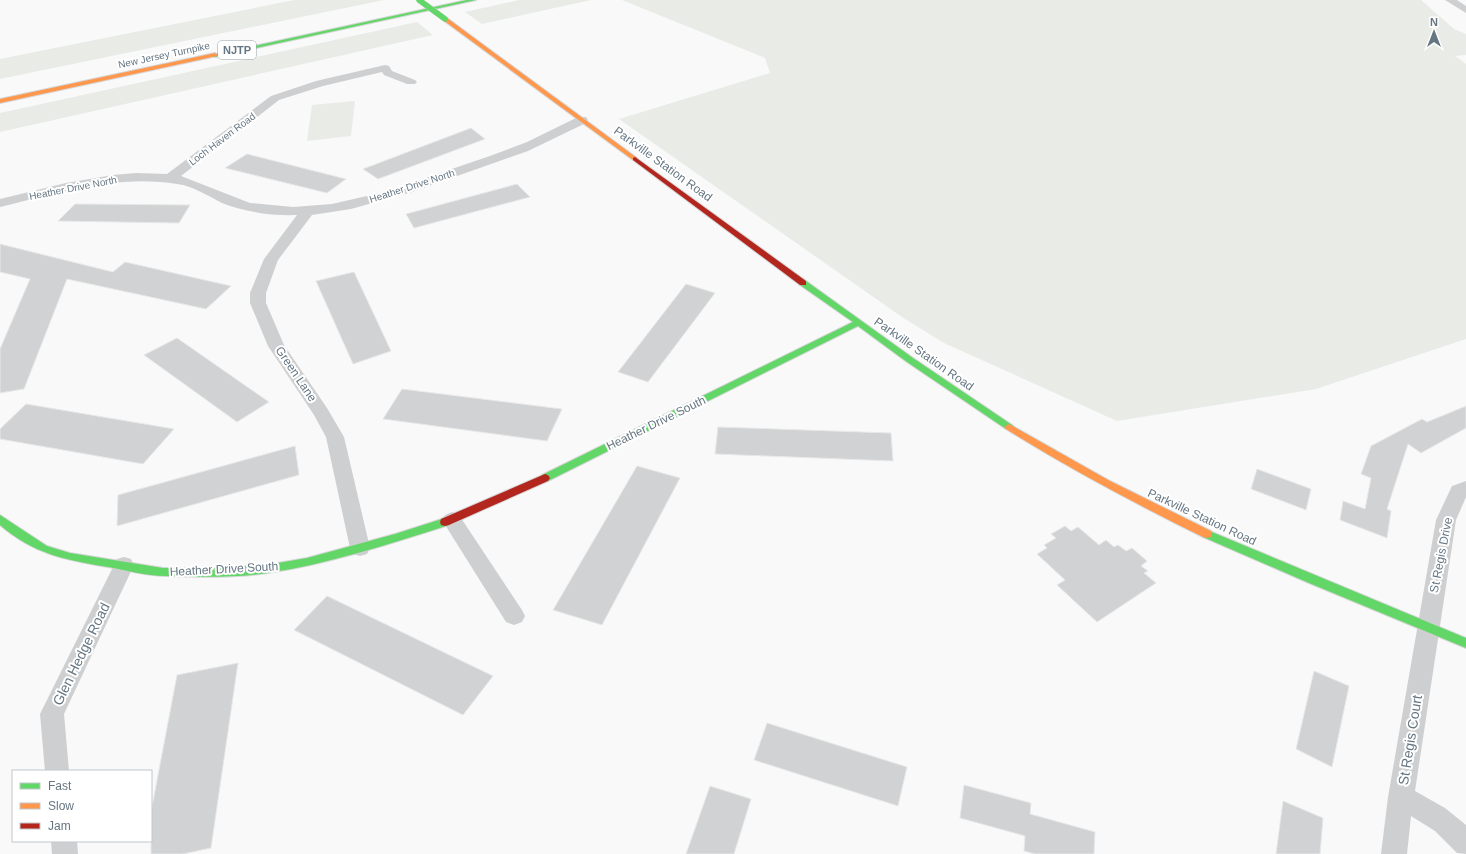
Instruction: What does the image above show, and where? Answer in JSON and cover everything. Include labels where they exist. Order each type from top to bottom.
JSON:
[{"type":"main road","name":"Parkville Station Road","points":[[419,0],[858,323],[978,406],[1044,448],[1146,505],[1201,532],[1293,573],[1466,643]]},
{"type":"main road","name":"New Jersey Turnpike","points":[[101,70],[434,0]]},
{"type":"main road","name":"New Jersey Turnpike","points":[[0,101],[474,0]]},
{"type":"main road","name":"Heather Drive South","points":[[0,519],[9,527],[44,549],[70,557],[163,572],[216,572],[266,569],[307,562],[395,538],[452,520],[566,469],[858,323]]},
{"type":"street","points":[[1450,0],[1466,10]]},
{"type":"street","name":"Loch Haven Road","points":[[169,179],[275,98],[320,83],[385,68],[388,73],[411,82]]},
{"type":"street","name":"Heather Drive North","points":[[0,203],[101,181],[146,178],[169,179],[195,184],[236,203],[273,209],[308,210],[343,206],[396,193],[524,148],[582,120]]},
{"type":"street","name":"Green Lane","points":[[308,210],[271,259],[258,292],[258,303],[276,346],[321,412],[336,437],[360,548]]},
{"type":"street","name":"St Regis Drive","points":[[1428,627],[1446,520],[1459,491],[1466,488]]},
{"type":"street","points":[[452,520],[514,616]]},
{"type":"street","name":"Glen Hedge Road","points":[[57,770],[52,714],[124,565]]},
{"type":"street","name":"St Regis Court","points":[[1394,854],[1401,797],[1428,627]]},
{"type":"street","points":[[1401,797],[1434,814],[1459,835],[1466,844]]},
{"type":"street","points":[[64,842],[65,854]]},
{"type":"shaded area","points":[[294,0],[384,0],[0,79],[0,59]]},
{"type":"shaded area","points":[[519,0],[591,0],[482,24],[465,12]]},
{"type":"shaded area","points":[[622,0],[1421,0],[1454,29],[1466,34],[1466,55],[1455,56],[1466,64],[1466,339],[1316,389],[1117,421],[944,343],[902,317],[619,119],[770,73],[765,58]]},
{"type":"shaded area","points":[[417,22],[433,35],[0,132],[0,113]]},
{"type":"shaded area","points":[[355,101],[351,136],[307,141],[312,105]]},
{"type":"building","points":[[471,128],[485,139],[378,179],[363,169]]},
{"type":"building","points":[[247,154],[346,179],[327,193],[225,168]]},
{"type":"building","points":[[517,184],[530,197],[414,228],[406,214]]},
{"type":"building","points":[[75,204],[190,205],[179,223],[58,221]]},
{"type":"building","points":[[0,244],[113,272],[125,262],[231,286],[206,309],[67,279],[24,389],[0,393],[0,349],[30,279],[0,272]]},
{"type":"building","points":[[354,272],[391,351],[353,364],[316,281]]},
{"type":"building","points":[[686,284],[715,293],[648,382],[618,372]]},
{"type":"building","points":[[177,338],[269,402],[237,422],[144,355]]},
{"type":"building","points":[[402,389],[562,409],[547,441],[383,419]]},
{"type":"building","points":[[26,404],[174,429],[143,464],[0,439],[0,429]]},
{"type":"building","points":[[1466,406],[1466,428],[1421,453],[1408,444],[1387,509],[1391,511],[1387,538],[1340,520],[1343,501],[1365,509],[1371,478],[1361,474],[1371,446],[1422,419],[1427,422]]},
{"type":"building","points":[[718,427],[891,433],[893,461],[715,454]]},
{"type":"building","points":[[295,446],[299,475],[117,526],[118,495]]},
{"type":"building","points":[[637,466],[680,478],[602,625],[553,610]]},
{"type":"building","points":[[1257,469],[1311,489],[1306,510],[1251,489]]},
{"type":"building","points":[[1065,526],[1071,531],[1078,527],[1099,545],[1106,540],[1114,547],[1118,545],[1126,551],[1132,548],[1147,561],[1141,566],[1148,571],[1144,573],[1156,583],[1097,622],[1057,585],[1065,580],[1037,554],[1047,548],[1044,545],[1056,538],[1051,534]]},
{"type":"building","points":[[327,596],[493,676],[463,715],[294,630]]},
{"type":"building","points":[[238,663],[211,848],[183,854],[151,854],[152,807],[177,675]]},
{"type":"building","points":[[1314,671],[1349,686],[1332,767],[1296,749]]},
{"type":"building","points":[[767,723],[907,767],[898,806],[754,760]]},
{"type":"building","points":[[964,785],[1031,803],[1030,814],[1095,832],[1094,854],[1035,854],[1024,851],[1025,836],[960,818]]},
{"type":"building","points":[[710,786],[751,799],[734,854],[686,854]]},
{"type":"building","points":[[1283,801],[1323,818],[1320,854],[1276,854]]},
{"type":"traffic: fast","points":[[419,0],[445,19]]},
{"type":"traffic: fast","points":[[215,55],[474,0]]},
{"type":"traffic: fast","points":[[803,283],[910,360],[1009,427]]},
{"type":"traffic: fast","points":[[545,478],[858,323]]},
{"type":"traffic: fast","points":[[0,519],[9,527],[44,549],[70,557],[163,572],[216,572],[266,569],[307,562],[395,538],[445,522]]},
{"type":"traffic: fast","points":[[1207,534],[1313,580],[1466,643]]},
{"type":"traffic: slow","points":[[445,19],[635,159]]},
{"type":"traffic: slow","points":[[0,101],[215,55]]},
{"type":"traffic: slow","points":[[1009,427],[1106,484],[1207,534]]},
{"type":"traffic: jam","points":[[635,159],[803,283]]},
{"type":"traffic: jam","points":[[445,522],[545,478]]}]
